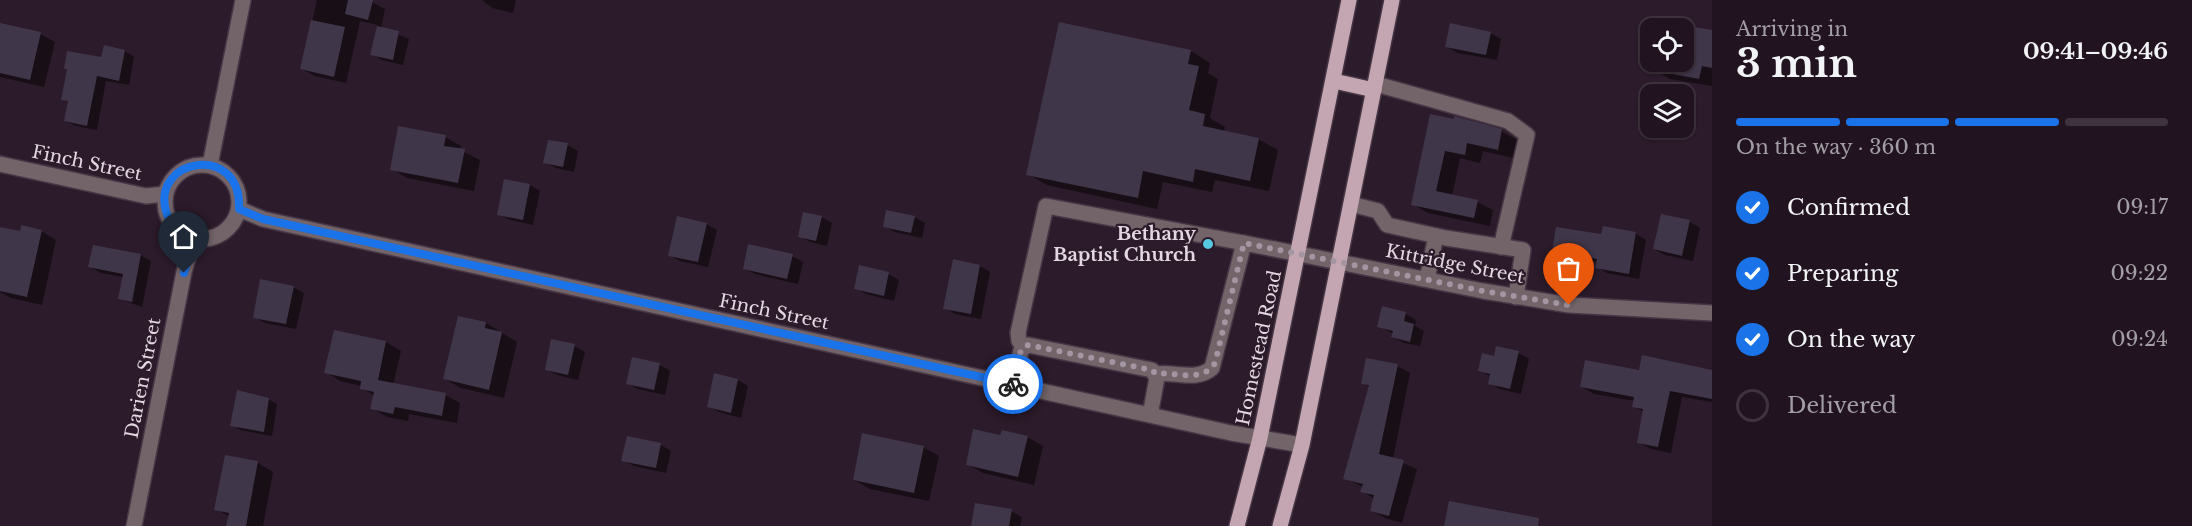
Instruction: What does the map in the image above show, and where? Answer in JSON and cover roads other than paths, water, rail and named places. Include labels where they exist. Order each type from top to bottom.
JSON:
[{"type":"main road","name":"Homestead Road","points":[[1236,526],[1260,438],[1349,0]]},
{"type":"main road","points":[[1280,526],[1302,445],[1392,0]]},
{"type":"main road","points":[[1334,81],[1375,87]]},
{"type":"street","points":[[210,165],[243,0]]},
{"type":"street","points":[[1375,87],[1508,121],[1527,135],[1501,247]]},
{"type":"street","name":"Finch Street","points":[[0,164],[146,196],[165,194]]},
{"type":"street","points":[[198,164],[210,165],[221,169],[237,186],[239,209],[228,230],[218,236],[194,238],[174,227],[164,206],[165,194],[177,173],[198,164]]},
{"type":"street","points":[[1351,204],[1378,211],[1387,225],[1436,236],[1523,250],[1516,297]]},
{"type":"street","name":"Kittridge Street","points":[[1024,346],[1018,341],[1018,333],[1046,206],[1299,252],[1516,297],[1569,305],[1712,314]]},
{"type":"street","name":"Finch Street","points":[[239,209],[263,219],[1149,415],[1302,445]]},
{"type":"street","points":[[1426,279],[1436,236]]},
{"type":"street","name":"Darien Street","points":[[134,526],[182,284],[194,238]]},
{"type":"street","points":[[1014,385],[1024,346],[1152,370],[1156,374],[1191,376],[1208,372],[1212,368],[1244,243]]},
{"type":"street","points":[[1149,415],[1156,374]]},
{"type":"place","name":"Bethany Baptist Church","points":[[1208,244]]}]
